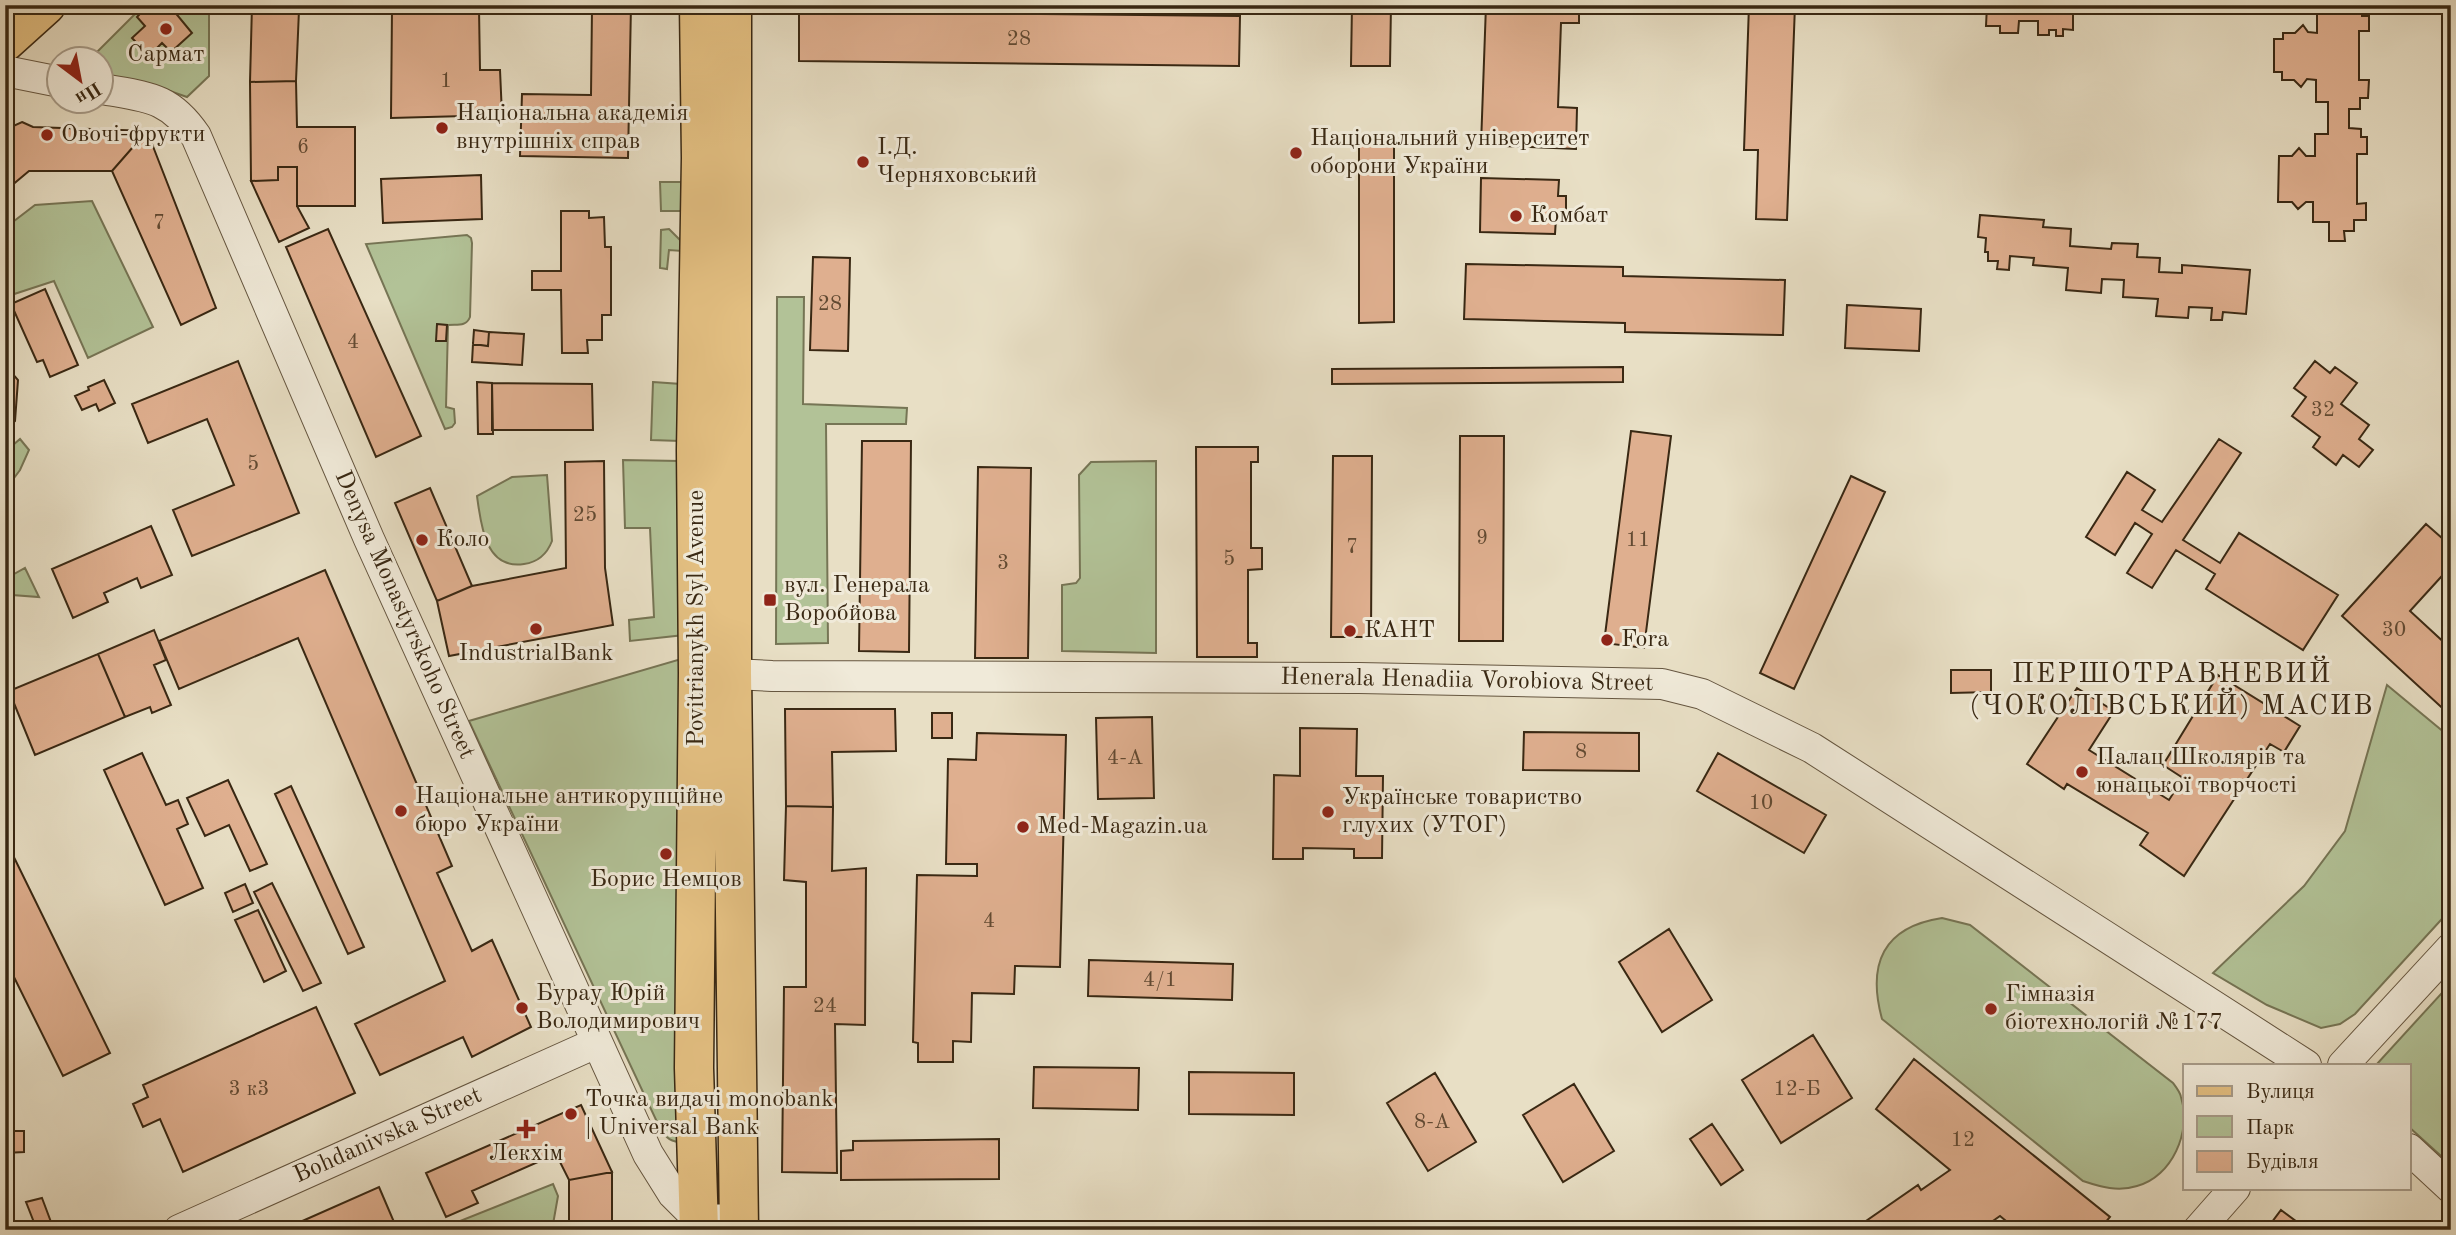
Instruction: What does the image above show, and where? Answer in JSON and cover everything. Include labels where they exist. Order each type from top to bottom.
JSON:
[{"type":"main road","points":[[5,41],[46,5]]},
{"type":"main road","name":"Povitrianykh Syl Avenue","points":[[699,5],[701,158],[696,450],[715,673],[740,1224]]},
{"type":"main road","name":"Povitrianykh Syl Avenue","points":[[699,1225],[694,1094],[715,673],[732,5]]},
{"type":"street","points":[[5,71],[46,79]]},
{"type":"street","name":"Denysa Monastyrskoho Street","points":[[116,92],[157,100],[184,118],[196,136],[369,539],[596,1043],[648,1154],[673,1194],[699,1225]]},
{"type":"street","name":"Henerala Henadiia Vorobiova Street","points":[[715,673],[772,676],[1359,678],[1662,684],[1702,694],[1812,748],[2304,1064]]},
{"type":"street","points":[[2344,1064],[2451,948]]},
{"type":"street","name":"Bohdanivska Street","points":[[179,1230],[596,1043]]},
{"type":"street","points":[[2410,1150],[2451,1188]]},
{"type":"street","points":[[2198,1230],[2233,1190]]},
{"type":"street","points":[[699,1225],[740,1224]]},
{"type":"green space","points":[[144,5],[209,5],[209,76],[187,97],[167,90],[116,84],[116,46],[103,46]]},
{"type":"green space","points":[[660,182],[681,182],[681,211],[661,211]]},
{"type":"green space","points":[[92,201],[153,327],[88,358],[54,281],[5,297],[5,228],[35,205]]},
{"type":"green space","points":[[669,229],[681,241],[682,251],[669,250],[667,269],[660,268],[661,230]]},
{"type":"green space","points":[[467,235],[472,243],[470,317],[464,324],[448,325],[446,407],[454,409],[455,423],[445,429],[366,244]]},
{"type":"green space","points":[[777,297],[804,297],[803,404],[907,408],[906,424],[826,424],[828,643],[776,644]]},
{"type":"green space","points":[[653,382],[681,384],[680,441],[651,440]]},
{"type":"green space","points":[[20,439],[29,450],[20,470],[5,490],[5,452]]},
{"type":"green space","points":[[623,460],[680,461],[684,635],[630,641],[629,620],[654,617],[650,528],[625,528]]},
{"type":"green space","points":[[1156,461],[1156,653],[1062,651],[1062,585],[1076,583],[1080,578],[1079,475],[1091,462]]},
{"type":"green space","points":[[547,475],[552,541],[550,546],[542,557],[529,563],[511,564],[501,560],[487,543],[477,496],[512,477]]},
{"type":"green space","points":[[25,568],[39,597],[12,595],[8,590],[7,578]]},
{"type":"green space","points":[[681,659],[679,1142],[669,1139],[658,1124],[469,721]]},
{"type":"green space","points":[[2387,685],[2451,738],[2451,909],[2355,1014],[2340,1024],[2321,1028],[2267,1005],[2213,973],[2304,886],[2345,831]]},
{"type":"green space","points":[[1942,918],[1970,925],[2173,1083],[2179,1091],[2183,1106],[2183,1129],[2176,1151],[2160,1173],[2149,1181],[2123,1189],[2083,1181],[1882,1019],[1877,981],[1884,951],[1893,939],[1922,923]]},
{"type":"green space","points":[[2451,983],[2451,1165],[2410,1128],[2410,1064],[2377,1064]]},
{"type":"green space","points":[[553,1184],[558,1196],[552,1230],[444,1230],[445,1227]]},
{"type":"building","name":"Сармат","points":[[148,5],[169,5],[192,33],[171,52],[162,43],[149,56],[132,38],[145,26],[137,17]]},
{"type":"building","points":[[252,5],[631,5],[628,158],[520,156],[522,94],[591,95],[592,8],[479,9],[480,70],[500,70],[502,115],[391,118],[392,9],[299,10],[296,81],[250,82]]},
{"type":"building","points":[[891,5],[950,5],[950,13],[1240,16],[1239,66],[799,61],[799,13],[891,14]]},
{"type":"building","points":[[1352,5],[1391,5],[1390,66],[1351,66]]},
{"type":"building","points":[[1486,5],[1579,5],[1579,23],[1561,23],[1558,107],[1577,108],[1576,149],[1481,145]]},
{"type":"building","points":[[1749,5],[1795,5],[1787,220],[1756,219],[1758,150],[1744,150]]},
{"type":"building","points":[[1987,5],[2107,5],[2107,12],[2073,11],[2073,30],[2063,29],[2063,36],[2056,36],[2056,30],[2049,30],[2049,35],[2038,35],[2038,21],[2019,21],[2018,33],[2000,33],[2000,26],[1986,26]]},
{"type":"building","points":[[2130,5],[2161,5],[2161,14],[2130,13]]},
{"type":"building","points":[[2330,5],[2362,5],[2362,16],[2369,16],[2369,31],[2359,31],[2359,80],[2369,80],[2368,98],[2360,98],[2360,109],[2349,109],[2349,128],[2361,129],[2361,137],[2367,137],[2367,154],[2357,154],[2357,204],[2366,203],[2366,220],[2354,220],[2354,231],[2344,231],[2345,241],[2329,241],[2329,222],[2313,222],[2313,202],[2306,202],[2298,209],[2292,202],[2278,202],[2279,156],[2292,156],[2299,148],[2306,156],[2315,156],[2315,134],[2328,134],[2328,102],[2316,102],[2316,80],[2307,79],[2301,87],[2294,80],[2282,80],[2282,72],[2274,72],[2274,39],[2283,39],[2283,33],[2295,33],[2303,25],[2308,32],[2317,33],[2317,12],[2330,12]]},
{"type":"building","points":[[296,81],[297,127],[355,127],[355,206],[297,206],[297,167],[278,167],[278,180],[251,181],[250,82]]},
{"type":"building","points":[[22,122],[33,127],[147,131],[112,171],[29,171],[5,191],[5,137],[11,127]]},
{"type":"building","points":[[147,131],[216,308],[181,325],[112,171]]},
{"type":"building","points":[[1383,133],[1394,133],[1394,322],[1359,323],[1359,145],[1383,145]]},
{"type":"building","points":[[278,167],[297,167],[297,206],[309,228],[279,242],[251,181],[278,180]]},
{"type":"building","points":[[481,175],[482,219],[383,223],[381,179]]},
{"type":"building","points":[[1481,178],[1559,180],[1558,196],[1566,196],[1566,218],[1556,218],[1555,234],[1480,232]]},
{"type":"building","points":[[561,211],[589,211],[589,218],[604,217],[605,247],[611,247],[611,315],[602,315],[602,340],[587,340],[588,353],[562,353],[561,290],[532,290],[532,271],[561,271]]},
{"type":"building","points":[[1980,215],[2044,220],[2043,227],[2071,229],[2070,246],[2111,249],[2112,243],[2138,244],[2137,257],[2160,258],[2159,272],[2182,273],[2182,265],[2250,270],[2246,314],[2223,312],[2222,320],[2211,320],[2212,308],[2189,307],[2188,318],[2156,316],[2158,299],[2123,297],[2124,280],[2102,279],[2101,293],[2066,290],[2068,268],[2033,265],[2034,258],[2010,256],[2009,270],[1997,269],[1998,261],[1988,261],[1988,252],[1985,252],[1986,238],[1978,237]]},
{"type":"building","points":[[328,229],[421,436],[376,457],[286,247]]},
{"type":"building","points":[[813,257],[850,258],[848,351],[810,350]]},
{"type":"building","points":[[1466,264],[1623,267],[1623,276],[1785,280],[1783,335],[1625,332],[1625,323],[1464,319]]},
{"type":"building","points":[[45,289],[78,365],[50,377],[43,360],[37,362],[11,304]]},
{"type":"building","points":[[1847,305],[1921,309],[1919,351],[1845,348]]},
{"type":"building","points":[[437,324],[447,325],[446,341],[436,341]]},
{"type":"building","points":[[474,330],[489,332],[488,346],[473,344]]},
{"type":"building","points":[[489,332],[524,334],[522,365],[472,362],[473,344],[488,346]]},
{"type":"building","points":[[238,361],[299,513],[192,556],[173,510],[234,485],[207,419],[148,443],[132,404]]},
{"type":"building","points":[[2315,361],[2330,373],[2335,367],[2357,383],[2341,404],[2369,425],[2359,439],[2373,450],[2359,467],[2343,455],[2336,465],[2313,447],[2320,437],[2292,416],[2306,397],[2294,388]]},
{"type":"building","points":[[5,365],[18,380],[15,421],[5,430]]},
{"type":"building","points":[[1623,367],[1623,382],[1332,384],[1332,369]]},
{"type":"building","points":[[104,380],[115,403],[99,411],[96,404],[82,410],[75,396]]},
{"type":"building","points":[[477,382],[492,383],[493,434],[478,434]]},
{"type":"building","points":[[492,383],[592,384],[593,430],[492,430]]},
{"type":"building","points":[[1631,431],[1671,436],[1644,648],[1604,643]]},
{"type":"building","points":[[1460,436],[1504,436],[1503,641],[1459,641]]},
{"type":"building","points":[[2219,439],[2241,453],[2183,540],[2220,563],[2239,533],[2338,595],[2303,650],[2206,589],[2215,574],[2176,550],[2152,588],[2127,573],[2152,534],[2135,523],[2115,555],[2086,537],[2127,472],[2155,490],[2142,510],[2162,522]]},
{"type":"building","points":[[862,441],[911,441],[909,652],[859,651]]},
{"type":"building","points":[[1196,447],[1258,447],[1258,462],[1251,462],[1251,548],[1262,548],[1262,569],[1248,570],[1248,643],[1257,643],[1257,657],[1197,657]]},
{"type":"building","points":[[1333,456],[1372,456],[1371,637],[1331,637]]},
{"type":"building","points":[[604,461],[605,568],[613,625],[449,656],[437,601],[472,586],[566,568],[565,462]]},
{"type":"building","points":[[978,467],[1031,468],[1028,658],[975,658]]},
{"type":"building","points":[[1851,476],[1885,492],[1794,689],[1760,673]]},
{"type":"building","points":[[430,488],[472,586],[437,601],[395,503]]},
{"type":"building","points":[[2426,524],[2451,546],[2451,566],[2410,611],[2448,646],[2451,643],[2451,716],[2342,616]]},
{"type":"building","points":[[151,526],[172,575],[141,588],[137,578],[104,593],[108,602],[73,618],[52,569]]},
{"type":"building","name":"Національне антикорупційне бюро України","points":[[325,570],[452,866],[437,873],[472,951],[492,940],[531,1027],[472,1057],[463,1037],[380,1075],[355,1024],[445,981],[298,638],[179,689],[159,641]]},
{"type":"building","points":[[154,630],[166,660],[154,665],[171,705],[152,713],[150,707],[125,717],[98,654]]},
{"type":"building","points":[[98,654],[125,717],[35,755],[9,691]]},
{"type":"building","points":[[1951,670],[1991,670],[1991,692],[1951,693]]},
{"type":"building","name":"Палац Школярів та юнацької творчості","points":[[2218,675],[2300,726],[2284,752],[2270,744],[2184,876],[2140,845],[2148,833],[2067,784],[2064,789],[2027,764],[2077,688],[2114,711],[2089,750],[2169,800],[2183,778],[2163,765]]},
{"type":"building","points":[[785,709],[895,709],[896,751],[832,752],[833,807],[786,806]]},
{"type":"building","points":[[932,713],[952,713],[952,738],[932,738]]},
{"type":"building","points":[[1152,717],[1154,798],[1098,799],[1096,718]]},
{"type":"building","name":"Українське товариство глухих (УТОГ)","points":[[1300,728],[1357,729],[1356,776],[1383,776],[1382,858],[1354,858],[1354,849],[1303,848],[1303,859],[1273,859],[1274,775],[1300,776]]},
{"type":"building","points":[[1524,732],[1639,733],[1639,771],[1523,770]]},
{"type":"building","points":[[977,733],[1066,735],[1060,967],[1015,966],[1014,994],[972,993],[971,1042],[953,1041],[953,1062],[918,1062],[918,1043],[913,1042],[917,875],[977,876],[977,864],[946,864],[948,759],[976,760]]},
{"type":"building","points":[[142,753],[166,805],[178,800],[188,824],[177,829],[203,888],[165,905],[104,770]]},
{"type":"building","points":[[1718,753],[1826,815],[1804,853],[1697,791]]},
{"type":"building","points":[[228,780],[267,864],[250,871],[229,825],[205,836],[187,798]]},
{"type":"building","points":[[291,786],[364,947],[348,954],[275,794]]},
{"type":"building","points":[[786,806],[833,807],[832,871],[866,868],[865,1025],[835,1024],[837,1173],[782,1172],[784,987],[806,987],[806,882],[784,880]]},
{"type":"building","points":[[5,839],[110,1053],[63,1076],[5,959]]},
{"type":"building","points":[[272,883],[321,983],[303,991],[254,892]]},
{"type":"building","points":[[245,884],[253,903],[233,912],[225,893]]},
{"type":"building","points":[[258,910],[286,971],[264,982],[235,920]]},
{"type":"building","points":[[1669,929],[1712,1000],[1662,1032],[1619,962]]},
{"type":"building","points":[[1089,960],[1233,964],[1232,1000],[1088,996]]},
{"type":"building","points":[[316,1007],[355,1093],[183,1172],[160,1119],[143,1127],[133,1104],[148,1097],[143,1085]]},
{"type":"building","points":[[1813,1035],[1852,1098],[1781,1143],[1742,1080]]},
{"type":"building","points":[[1914,1059],[2110,1217],[2099,1230],[2017,1230],[2000,1216],[1980,1230],[1853,1230],[1918,1185],[1921,1190],[1950,1170],[1876,1109]]},
{"type":"building","points":[[1034,1067],[1139,1068],[1138,1110],[1033,1108]]},
{"type":"building","points":[[1189,1072],[1294,1073],[1294,1115],[1189,1114]]},
{"type":"building","points":[[1435,1073],[1476,1142],[1428,1171],[1387,1103]]},
{"type":"building","points":[[1574,1084],[1614,1151],[1563,1182],[1523,1115]]},
{"type":"building","points":[[581,1105],[612,1172],[569,1180],[556,1154],[472,1191],[478,1203],[446,1217],[426,1173]]},
{"type":"building","points":[[1712,1124],[1743,1170],[1721,1185],[1690,1139]]},
{"type":"building","points":[[5,1131],[24,1131],[24,1152],[5,1153]]},
{"type":"building","points":[[999,1139],[999,1179],[841,1180],[841,1151],[853,1150],[853,1141]]},
{"type":"building","points":[[612,1172],[612,1230],[569,1230],[569,1180]]},
{"type":"building","points":[[379,1187],[394,1222],[377,1230],[282,1230]]},
{"type":"building","points":[[42,1198],[54,1230],[37,1230],[26,1202]]},
{"type":"building","points":[[2281,1210],[2308,1230],[2266,1230]]},
{"type":"building","points":[[975,1227],[1071,1227],[1071,1230],[975,1230]]},
{"type":"place","name":"Сармат","points":[[166,29]]},
{"type":"place","name":"Національна академія внутрішніх справ","points":[[442,128]]},
{"type":"place","name":"Овочі-фрукти","points":[[47,135]]},
{"type":"place","name":"Національний університет оборони України","points":[[1296,153]]},
{"type":"place","name":"І.Д. Черняховський","points":[[863,162]]},
{"type":"place","name":"Комбат","points":[[1516,216]]},
{"type":"place","name":"Коло","points":[[422,540]]},
{"type":"place","name":"вул. Генерала Воробйова","points":[[770,600]]},
{"type":"place","name":"IndustrialBank","points":[[536,629]]},
{"type":"place","name":"КАНТ","points":[[1350,631]]},
{"type":"place","name":"Fora","points":[[1607,640]]},
{"type":"place","name":"Палац Школярів та юнацької творчості","points":[[2082,772]]},
{"type":"place","name":"Національне антикорупційне бюро України","points":[[401,811]]},
{"type":"place","name":"Українське товариство глухих (УТОГ)","points":[[1328,812]]},
{"type":"place","name":"Med-Magazin.ua","points":[[1023,827]]},
{"type":"place","name":"Борис Немцов","points":[[666,854]]},
{"type":"place","name":"Бурау Юрій Володимирович","points":[[522,1008]]},
{"type":"place","name":"Гімназія біотехнологій №177","points":[[1991,1009]]},
{"type":"place","name":"Точка видачі monobank | Universal Bank","points":[[571,1114]]},
{"type":"place","name":"Лекхім","points":[[526,1129]]},
{"type":"district","name":"ПЕРШОТРАВНЕВИЙ (ЧОКОЛІВСЬКИЙ) МАСИВ","points":[[2172,691]]}]
